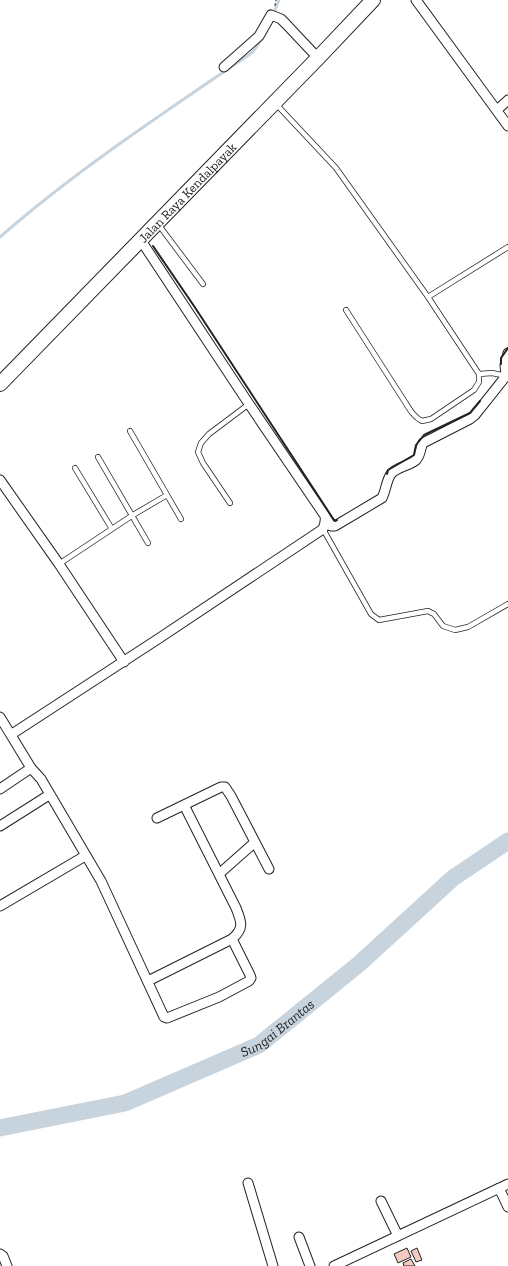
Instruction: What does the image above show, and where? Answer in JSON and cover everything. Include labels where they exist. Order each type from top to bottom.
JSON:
[{"type":"main road","name":"Jalan Raya Kendalpayak","points":[[0,384],[373,0]]},
{"type":"street","points":[[416,0],[508,126]]},
{"type":"street","points":[[224,67],[259,36],[274,16],[286,24],[318,58]]},
{"type":"street","points":[[496,110],[508,100]]},
{"type":"street","points":[[140,240],[331,526],[335,526],[382,498],[385,494],[390,475],[415,460],[419,456],[423,443],[475,415],[507,376],[505,365],[508,353]]},
{"type":"street","points":[[0,480],[59,564],[124,662]]},
{"type":"street","points":[[12,734],[124,662],[323,529],[326,518]]},
{"type":"street","points":[[0,717],[32,768],[41,779],[104,888],[165,1018],[184,1012],[248,983],[251,978],[232,939]]},
{"type":"street","points":[[0,789],[32,768]]},
{"type":"street","points":[[157,818],[221,787],[224,787],[231,796],[269,869]]},
{"type":"street","points":[[0,826],[49,795]]},
{"type":"street","points":[[148,981],[232,939],[240,930],[240,920],[236,908],[184,805]]},
{"type":"street","points":[[219,874],[255,842]]},
{"type":"street","points":[[0,906],[85,856]]},
{"type":"street","points":[[248,1183],[273,1266]]},
{"type":"street","points":[[334,1266],[346,1264],[398,1236],[508,1184]]},
{"type":"street","points":[[499,1188],[508,1206]]},
{"type":"street","points":[[381,1201],[398,1236]]},
{"type":"street","points":[[299,1236],[310,1266]]},
{"type":"street","points":[[0,1254],[3,1256],[7,1266]]},
{"type":"lane","points":[[274,103],[336,168],[428,297],[479,374],[479,382],[474,390],[430,419],[422,422],[415,416],[405,402],[346,310]]},
{"type":"lane","points":[[157,223],[203,284]]},
{"type":"lane","points":[[428,297],[508,247]]},
{"type":"lane","points":[[479,374],[492,373],[507,376]]},
{"type":"lane","points":[[230,503],[203,463],[198,452],[201,443],[209,434],[249,404]]},
{"type":"lane","points":[[130,431],[181,519]]},
{"type":"lane","points":[[98,457],[148,543]]},
{"type":"lane","points":[[75,468],[112,529]]},
{"type":"lane","points":[[59,564],[132,515],[168,495]]},
{"type":"lane","points":[[323,529],[371,614],[379,620],[428,611],[434,614],[443,626],[455,630],[468,627],[508,604]]},
{"type":"building","points":[[407,1248],[411,1257],[398,1263],[394,1254]]},
{"type":"building","points":[[417,1248],[422,1260],[416,1262],[411,1251]]},
{"type":"building","points":[[411,1259],[415,1266],[404,1266],[403,1263]]},
{"type":"waterway","points":[[273,15],[279,0]]},
{"type":"waterway","points":[[0,237],[61,187],[92,164],[156,118],[253,52],[261,40]]},
{"type":"waterway","name":"Sungai Brantas","points":[[0,1128],[125,1103],[259,1045],[359,964],[453,878],[508,841]]},
{"type":"wall","points":[[153,246],[332,517],[335,521],[337,520]]},
{"type":"wall","points":[[501,364],[501,358],[508,348]]},
{"type":"wall","points":[[387,474],[388,470],[414,455],[416,445],[424,435],[470,413],[480,401]]}]
